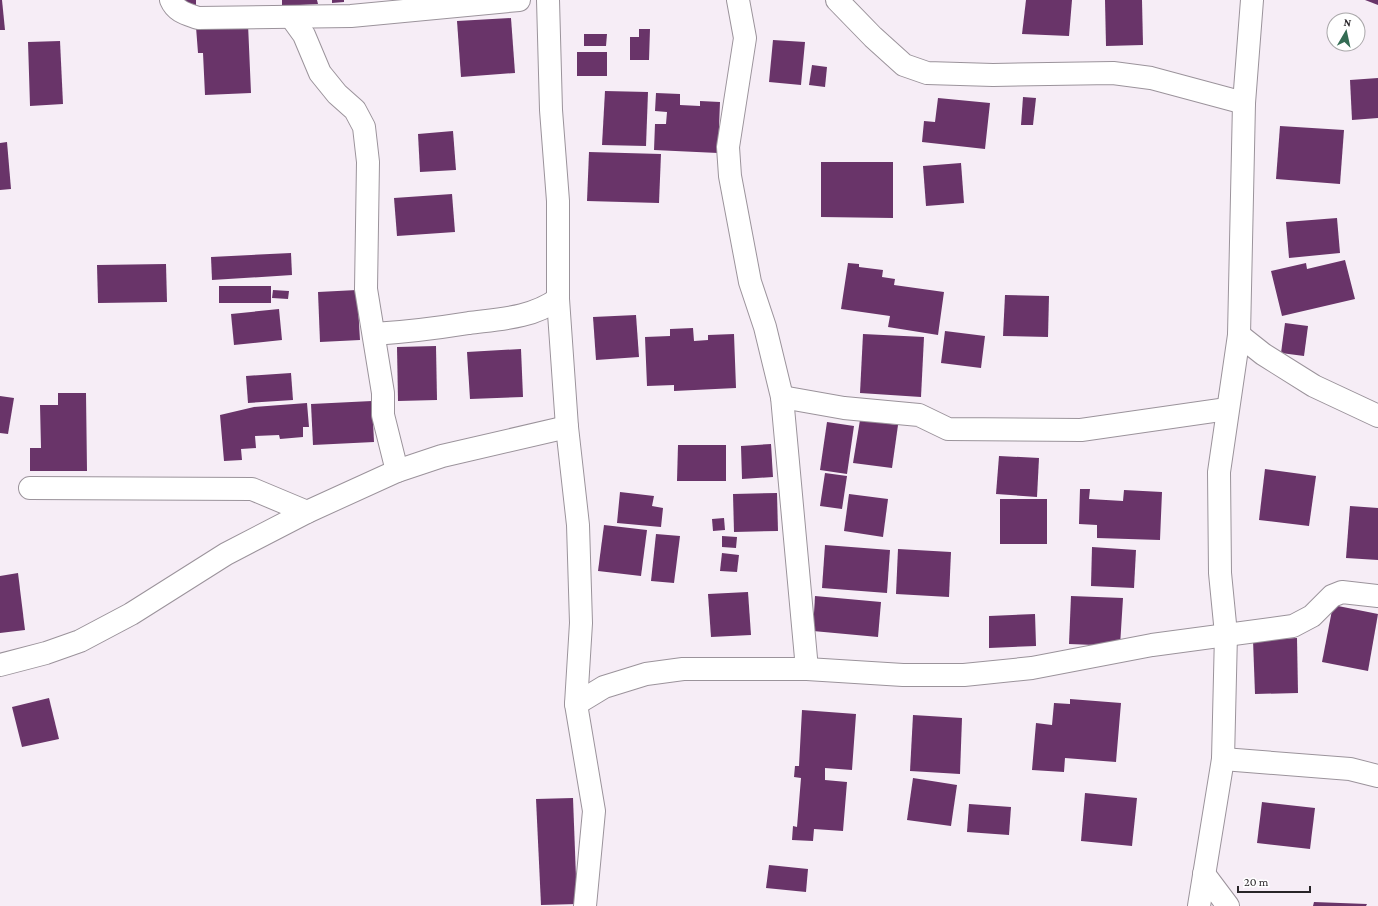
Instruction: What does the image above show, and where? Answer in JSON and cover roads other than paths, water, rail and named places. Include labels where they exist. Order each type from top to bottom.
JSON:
[{"type":"street","points":[[171,0],[175,8],[182,13],[198,18],[351,16],[519,0]]},
{"type":"street","points":[[548,0],[551,110],[558,201],[558,299],[567,427],[578,525],[581,623],[576,704],[594,810],[585,906]]},
{"type":"street","points":[[738,0],[745,38],[728,147],[730,176],[750,282],[765,327],[782,397],[807,669]]},
{"type":"street","points":[[837,0],[873,37],[904,65],[927,73],[993,75],[1113,73],[1151,78],[1244,103]]},
{"type":"street","points":[[1199,906],[1223,759],[1226,634],[1220,573],[1220,472],[1227,409],[1235,373],[1239,335],[1244,103],[1252,0]]},
{"type":"street","points":[[291,17],[304,35],[320,73],[337,94],[355,110],[364,127],[368,170],[366,289],[383,393],[383,415],[397,471]]},
{"type":"street","points":[[374,334],[408,332],[506,319],[542,309],[558,299]]},
{"type":"street","points":[[1239,335],[1263,354],[1314,386],[1378,416]]},
{"type":"street","points":[[782,397],[844,408],[884,410],[919,415],[948,429],[1081,430],[1227,409]]},
{"type":"street","points":[[0,665],[46,653],[80,641],[130,614],[226,554],[307,512],[397,471],[442,456],[567,427]]},
{"type":"street","points":[[30,488],[252,489],[307,512]]},
{"type":"street","points":[[576,704],[604,687],[654,673],[683,669],[807,669],[903,675],[964,675],[1032,668],[1144,646],[1293,626],[1312,616],[1332,596],[1342,592],[1378,596]]},
{"type":"street","points":[[1223,759],[1350,769],[1378,776]]},
{"type":"street","points":[[1204,874],[1228,906]]}]
